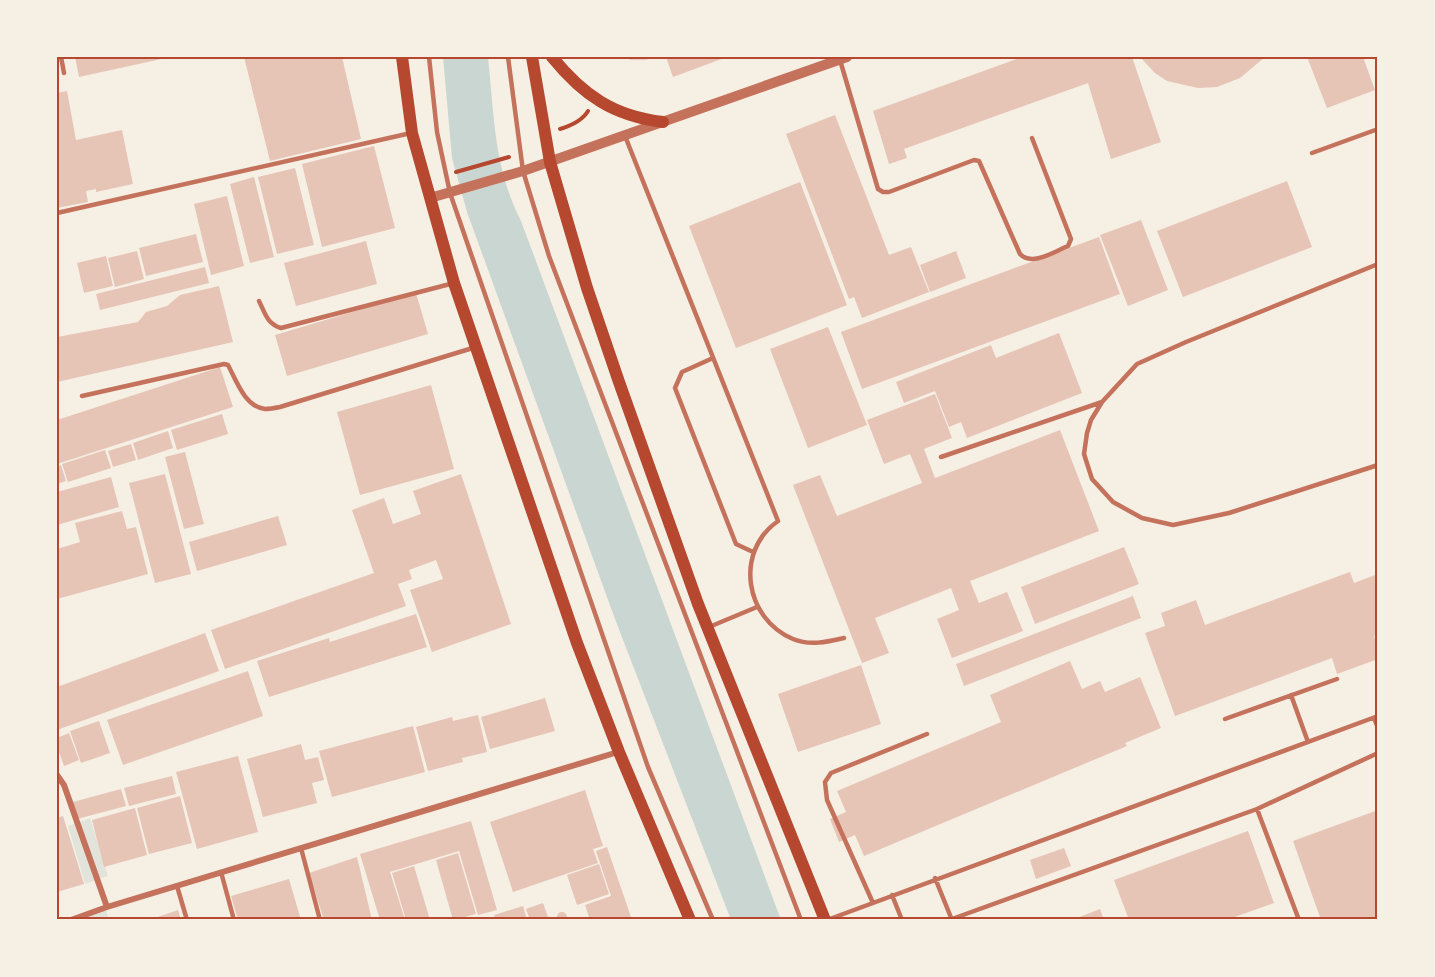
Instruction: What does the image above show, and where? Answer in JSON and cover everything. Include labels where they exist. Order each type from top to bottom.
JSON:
[{"type":"main road","points":[[402,57],[412,133],[454,283],[577,643],[619,752],[690,920]]},
{"type":"main road","points":[[532,57],[550,162],[587,288],[619,382],[707,627],[826,920]]},
{"type":"main road","points":[[552,57],[576,84],[596,99],[629,116],[663,122]]},
{"type":"street","points":[[430,198],[519,173],[844,58]]},
{"type":"street","points":[[71,920],[221,872],[619,752]]},
{"type":"street","points":[[57,775],[64,785],[107,907]]},
{"type":"lane","points":[[62,57],[64,73]]},
{"type":"lane","points":[[429,57],[437,132],[453,192],[648,767],[713,920]]},
{"type":"lane","points":[[507,57],[519,173],[801,920]]},
{"type":"lane","points":[[630,57],[647,57]]},
{"type":"lane","points":[[844,58],[878,189],[889,192],[974,160],[980,161],[1020,254],[1025,259],[1032,260],[1068,246],[1071,239],[1032,138]]},
{"type":"lane","points":[[1312,153],[1378,129]]},
{"type":"lane","points":[[57,213],[412,133]]},
{"type":"lane","points":[[624,135],[778,521],[768,528],[753,552],[749,580],[756,607],[772,627],[794,640],[819,644],[844,638]]},
{"type":"lane","points":[[1378,264],[1137,364],[1102,402],[1086,433],[1084,454],[1092,479],[1113,502],[1128,512],[1155,522],[1173,525],[1229,513],[1378,465]]},
{"type":"lane","points":[[259,301],[268,321],[273,326],[281,328],[454,283]]},
{"type":"lane","points":[[82,396],[224,364],[228,365],[239,388],[252,404],[264,409],[280,407],[476,347]]},
{"type":"lane","points":[[713,358],[682,372],[675,388],[736,544],[753,552]]},
{"type":"lane","points":[[941,457],[1102,402]]},
{"type":"lane","points":[[707,627],[756,607]]},
{"type":"lane","points":[[1224,719],[1337,679]]},
{"type":"lane","points":[[1291,695],[1308,742]]},
{"type":"lane","points":[[826,920],[1376,717],[1378,728]]},
{"type":"lane","points":[[873,903],[827,800],[825,782],[831,773],[927,734]]},
{"type":"lane","points":[[935,878],[952,920],[1257,809],[1378,753]]},
{"type":"lane","points":[[1257,809],[1297,920]]},
{"type":"lane","points":[[301,848],[320,920]]},
{"type":"lane","points":[[221,872],[234,920]]},
{"type":"lane","points":[[177,886],[187,920]]},
{"type":"lane","points":[[892,895],[902,920]]},
{"type":"path","points":[[544,133],[573,124],[585,116],[596,99]]},
{"type":"path","points":[[453,173],[515,155]]},
{"type":"shaded area","points":[[443,57],[488,57],[494,120],[505,181],[781,920],[731,920],[615,619],[467,212],[452,158]]},
{"type":"shaded area","points":[[90,818],[108,876],[85,884],[68,826]]},
{"type":"shaded area","points":[[106,910],[109,920],[78,920]]},
{"type":"building","points":[[75,57],[166,57],[166,58],[79,77]]},
{"type":"building","points":[[244,57],[342,57],[361,139],[270,161]]},
{"type":"building","points":[[666,57],[727,57],[673,77]]},
{"type":"building","points":[[1022,57],[1132,57],[1161,142],[1111,159],[1088,83],[904,149],[907,158],[889,164],[873,111]]},
{"type":"building","points":[[1140,57],[1265,57],[1240,78],[1217,87],[1198,88],[1167,81],[1155,73]]},
{"type":"building","points":[[1307,57],[1363,57],[1375,90],[1327,108]]},
{"type":"building","points":[[67,91],[76,140],[122,130],[133,184],[96,192],[96,189],[86,191],[88,202],[57,208],[57,93]]},
{"type":"building","points":[[835,115],[889,255],[911,247],[929,292],[862,318],[854,297],[849,299],[786,134]]},
{"type":"building","points":[[374,146],[395,228],[322,247],[302,164]]},
{"type":"building","points":[[295,168],[314,245],[277,254],[258,177]]},
{"type":"building","points":[[254,177],[274,257],[250,263],[230,184]]},
{"type":"building","points":[[1287,181],[1312,247],[1183,297],[1157,231]]},
{"type":"building","points":[[800,182],[847,305],[736,348],[689,226]]},
{"type":"building","points":[[227,196],[244,266],[211,275],[194,204]]},
{"type":"building","points":[[1141,220],[1168,290],[1128,306],[1100,235]]},
{"type":"building","points":[[196,234],[203,262],[146,276],[139,248]]},
{"type":"building","points":[[1099,237],[1120,294],[862,389],[841,332]]},
{"type":"building","points":[[366,241],[377,284],[296,306],[284,263]]},
{"type":"building","points":[[137,251],[144,279],[115,287],[108,258]]},
{"type":"building","points":[[956,251],[966,278],[930,292],[920,265]]},
{"type":"building","points":[[106,256],[113,286],[84,293],[77,263]]},
{"type":"building","points":[[205,267],[209,283],[100,310],[96,294]]},
{"type":"building","points":[[219,286],[233,342],[57,382],[57,337],[138,322],[146,312],[167,306],[180,295]]},
{"type":"building","points":[[416,293],[428,334],[287,376],[275,335]]},
{"type":"building","points":[[828,327],[867,425],[808,448],[770,349]]},
{"type":"building","points":[[1059,333],[1082,393],[967,438],[961,422],[949,427],[935,391],[904,403],[896,382],[991,345],[996,358]]},
{"type":"building","points":[[220,367],[233,407],[57,464],[57,420]]},
{"type":"building","points":[[431,385],[454,469],[360,495],[337,412]]},
{"type":"building","points":[[935,394],[952,438],[924,449],[935,478],[1060,430],[1099,531],[970,581],[979,603],[1007,592],[1023,631],[952,658],[937,619],[959,610],[951,588],[875,618],[889,653],[862,663],[793,485],[820,475],[837,516],[922,483],[910,454],[884,464],[867,420]]},
{"type":"building","points":[[222,414],[228,434],[177,450],[171,430]]},
{"type":"building","points":[[168,431],[173,448],[138,460],[133,443]]},
{"type":"building","points":[[131,444],[136,460],[113,467],[108,451]]},
{"type":"building","points":[[105,450],[111,468],[68,482],[62,464]]},
{"type":"building","points":[[185,452],[204,524],[184,529],[165,457]]},
{"type":"building","points":[[61,465],[66,481],[57,484],[57,467]]},
{"type":"building","points":[[165,474],[191,574],[155,583],[129,483]]},
{"type":"building","points":[[461,474],[511,624],[432,652],[410,590],[443,579],[436,560],[409,570],[412,579],[398,584],[406,606],[225,669],[211,630],[374,573],[352,510],[384,498],[393,524],[421,514],[413,491]]},
{"type":"building","points":[[111,477],[119,507],[57,525],[57,492]]},
{"type":"building","points":[[122,511],[127,529],[136,527],[148,574],[57,599],[57,549],[80,542],[75,523]]},
{"type":"building","points":[[278,516],[287,545],[197,571],[189,542]]},
{"type":"building","points":[[1124,547],[1139,584],[1035,624],[1021,587]]},
{"type":"building","points":[[1350,572],[1354,583],[1378,574],[1378,634],[1374,636],[1378,648],[1378,659],[1337,674],[1332,658],[1175,716],[1145,633],[1165,626],[1161,613],[1196,600],[1205,625]]},
{"type":"building","points":[[1133,596],[1141,618],[964,686],[956,664]]},
{"type":"building","points":[[416,614],[427,647],[269,697],[257,661],[329,638],[330,642]]},
{"type":"building","points":[[205,633],[219,671],[57,730],[57,687]]},
{"type":"building","points":[[1070,661],[1082,689],[1100,681],[1105,692],[1140,677],[1161,728],[1125,743],[1127,746],[864,856],[855,835],[839,842],[830,819],[846,812],[837,791],[1001,722],[990,695]]},
{"type":"building","points":[[861,665],[881,724],[798,752],[778,694]]},
{"type":"building","points":[[248,671],[263,716],[123,765],[107,720]]},
{"type":"building","points":[[545,698],[555,731],[490,749],[481,717]]},
{"type":"building","points":[[478,715],[487,752],[462,758],[463,762],[428,771],[416,727],[452,717],[453,721]]},
{"type":"building","points":[[99,721],[110,753],[81,763],[70,731]]},
{"type":"building","points":[[413,726],[425,772],[332,797],[319,751]]},
{"type":"building","points":[[69,733],[79,760],[64,766],[57,746],[57,738]]},
{"type":"building","points":[[301,744],[305,760],[318,757],[324,780],[312,783],[317,803],[263,817],[247,759]]},
{"type":"building","points":[[238,756],[258,832],[197,849],[176,772]]},
{"type":"building","points":[[172,776],[176,794],[129,806],[124,788]]},
{"type":"building","points":[[121,789],[126,806],[77,819],[73,802]]},
{"type":"building","points":[[585,790],[603,846],[593,849],[598,863],[513,892],[490,822]]},
{"type":"building","points":[[180,796],[192,843],[149,854],[137,808]]},
{"type":"building","points":[[135,808],[147,855],[104,867],[92,820]]},
{"type":"building","points":[[1378,810],[1378,920],[1321,920],[1293,841]]},
{"type":"building","points":[[63,816],[84,884],[57,892],[57,818]]},
{"type":"building","points":[[471,821],[497,910],[478,915],[459,851],[390,872],[405,920],[380,920],[360,854]]},
{"type":"building","points":[[1248,831],[1274,903],[1226,920],[1129,920],[1114,880]]},
{"type":"building","points":[[607,847],[632,920],[590,920],[585,905],[611,896],[596,851]]},
{"type":"building","points":[[1064,848],[1071,866],[1036,879],[1030,860]]},
{"type":"building","points":[[458,853],[476,914],[453,920],[436,860]]},
{"type":"building","points":[[357,857],[372,920],[324,920],[309,873]]},
{"type":"building","points":[[599,864],[609,894],[577,905],[567,875]]},
{"type":"building","points":[[414,866],[430,920],[406,920],[392,873]]},
{"type":"building","points":[[289,879],[301,920],[238,920],[231,896]]},
{"type":"building","points":[[543,903],[549,920],[530,920],[526,909]]},
{"type":"building","points":[[523,906],[527,920],[496,920],[494,915]]},
{"type":"building","points":[[1100,909],[1104,920],[1072,920]]},
{"type":"building","points":[[178,910],[181,920],[149,920]]},
{"type":"building","points":[[562,912],[567,917],[562,922],[557,917]]}]
